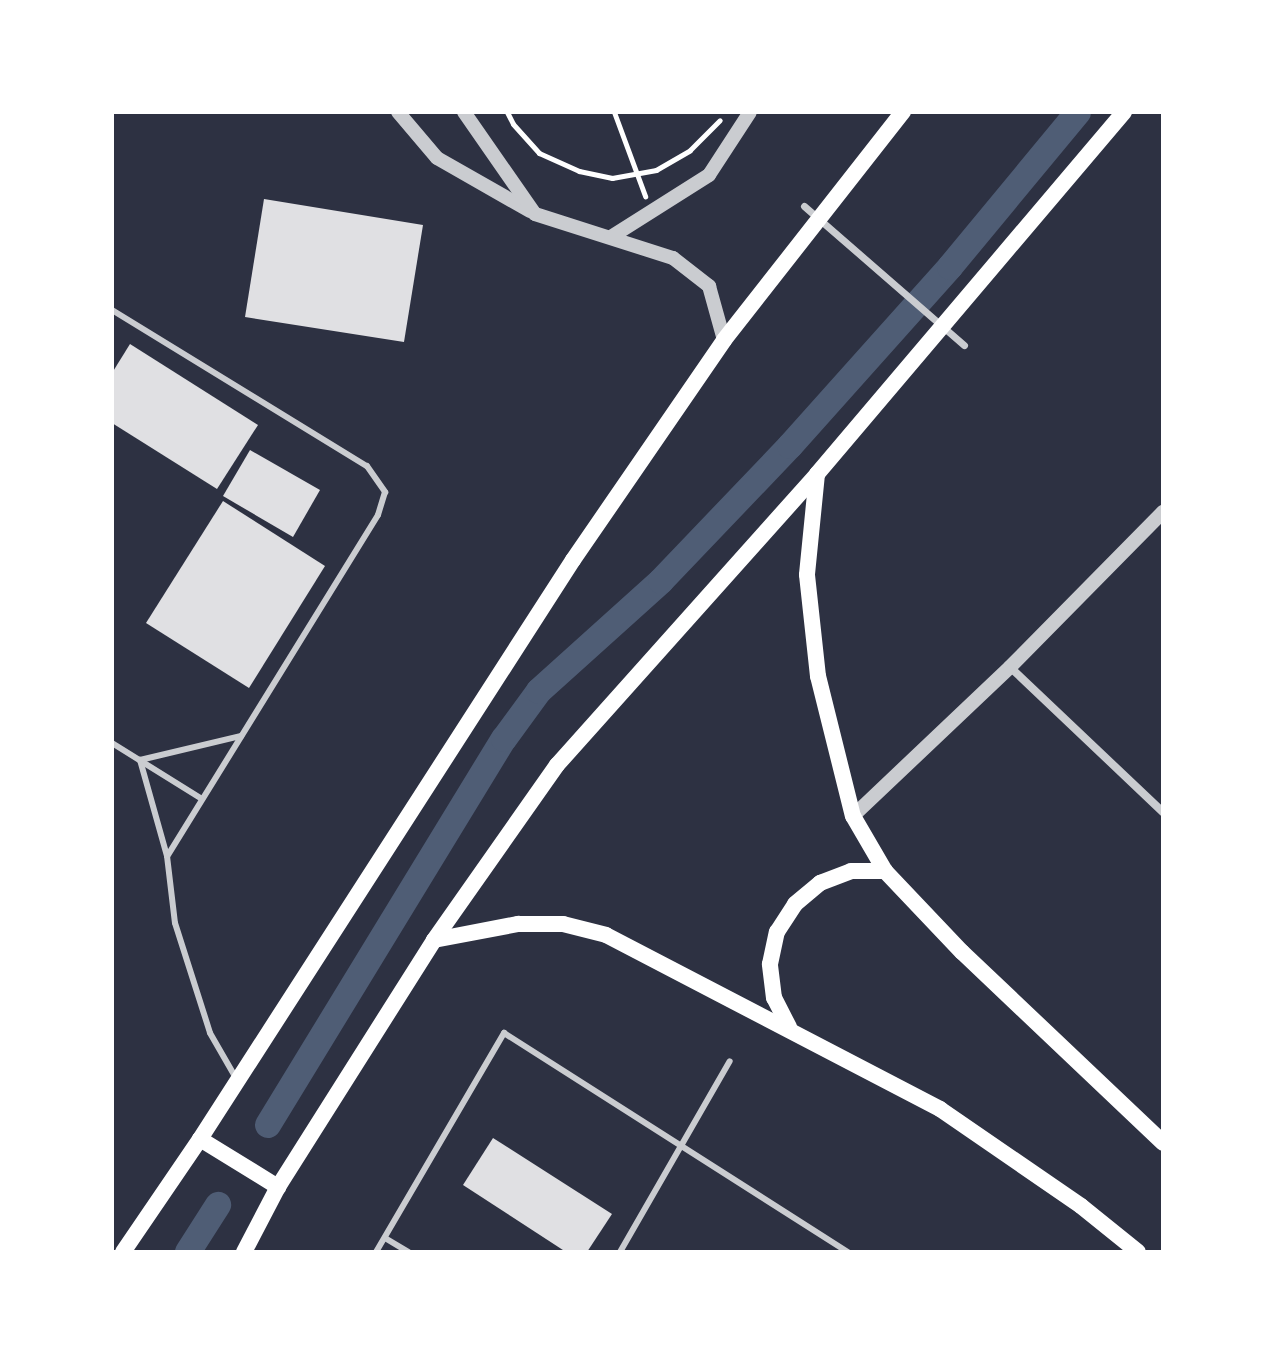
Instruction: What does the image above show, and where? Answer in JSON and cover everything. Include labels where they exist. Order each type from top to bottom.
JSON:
[{"type":"main road","points":[[123,1252],[200,1139],[564,573],[724,340],[903,112]]},
{"type":"main road","points":[[244,1252],[278,1187],[434,940],[557,765],[817,474],[1124,112]]},
{"type":"main road","points":[[817,474],[807,575],[818,676],[853,816],[885,871],[962,952],[1163,1143]]},
{"type":"main road","points":[[789,1027],[774,998],[770,964],[777,932],[795,904],[820,883],[851,871],[885,871]]},
{"type":"main road","points":[[434,940],[518,924],[563,924],[606,935],[789,1027],[940,1109],[1081,1206],[1138,1252]]},
{"type":"main road","points":[[200,1139],[278,1187]]},
{"type":"street","points":[[398,112],[437,158],[535,214],[673,258],[709,286],[724,340]]},
{"type":"street","points":[[464,112],[535,214]]},
{"type":"street","points":[[611,237],[709,175],[750,112]]},
{"type":"street","points":[[804,206],[964,345]]},
{"type":"street","points":[[853,816],[1010,667],[1163,513]]},
{"type":"street","points":[[1010,667],[1163,812]]},
{"type":"lane","points":[[112,310],[367,466],[385,492],[378,515],[167,856]]},
{"type":"lane","points":[[140,760],[241,736]]},
{"type":"lane","points":[[112,743],[202,799]]},
{"type":"lane","points":[[140,760],[167,856],[179,938],[210,1033],[237,1081]]},
{"type":"lane","points":[[376,1252],[504,1033],[848,1252]]},
{"type":"lane","points":[[620,1252],[730,1061]]},
{"type":"lane","points":[[385,1238],[408,1252]]},
{"type":"path","points":[[507,112],[513,124],[539,153],[579,171],[612,178],[656,170],[690,150],[725,112]]},
{"type":"path","points":[[614,112],[652,212]]},
{"type":"building","points":[[264,199],[423,225],[404,342],[245,317]]},
{"type":"building","points":[[130,344],[258,425],[217,489],[112,423],[112,373]]},
{"type":"building","points":[[250,450],[320,490],[293,537],[223,496]]},
{"type":"building","points":[[223,501],[325,566],[249,688],[146,623]]},
{"type":"building","points":[[493,1138],[612,1214],[587,1252],[566,1252],[463,1185]]},
{"type":"waterway","points":[[268,1125],[504,739],[539,691],[661,581],[790,446],[950,267],[1078,112]]},
{"type":"waterway","points":[[188,1252],[218,1205]]}]
